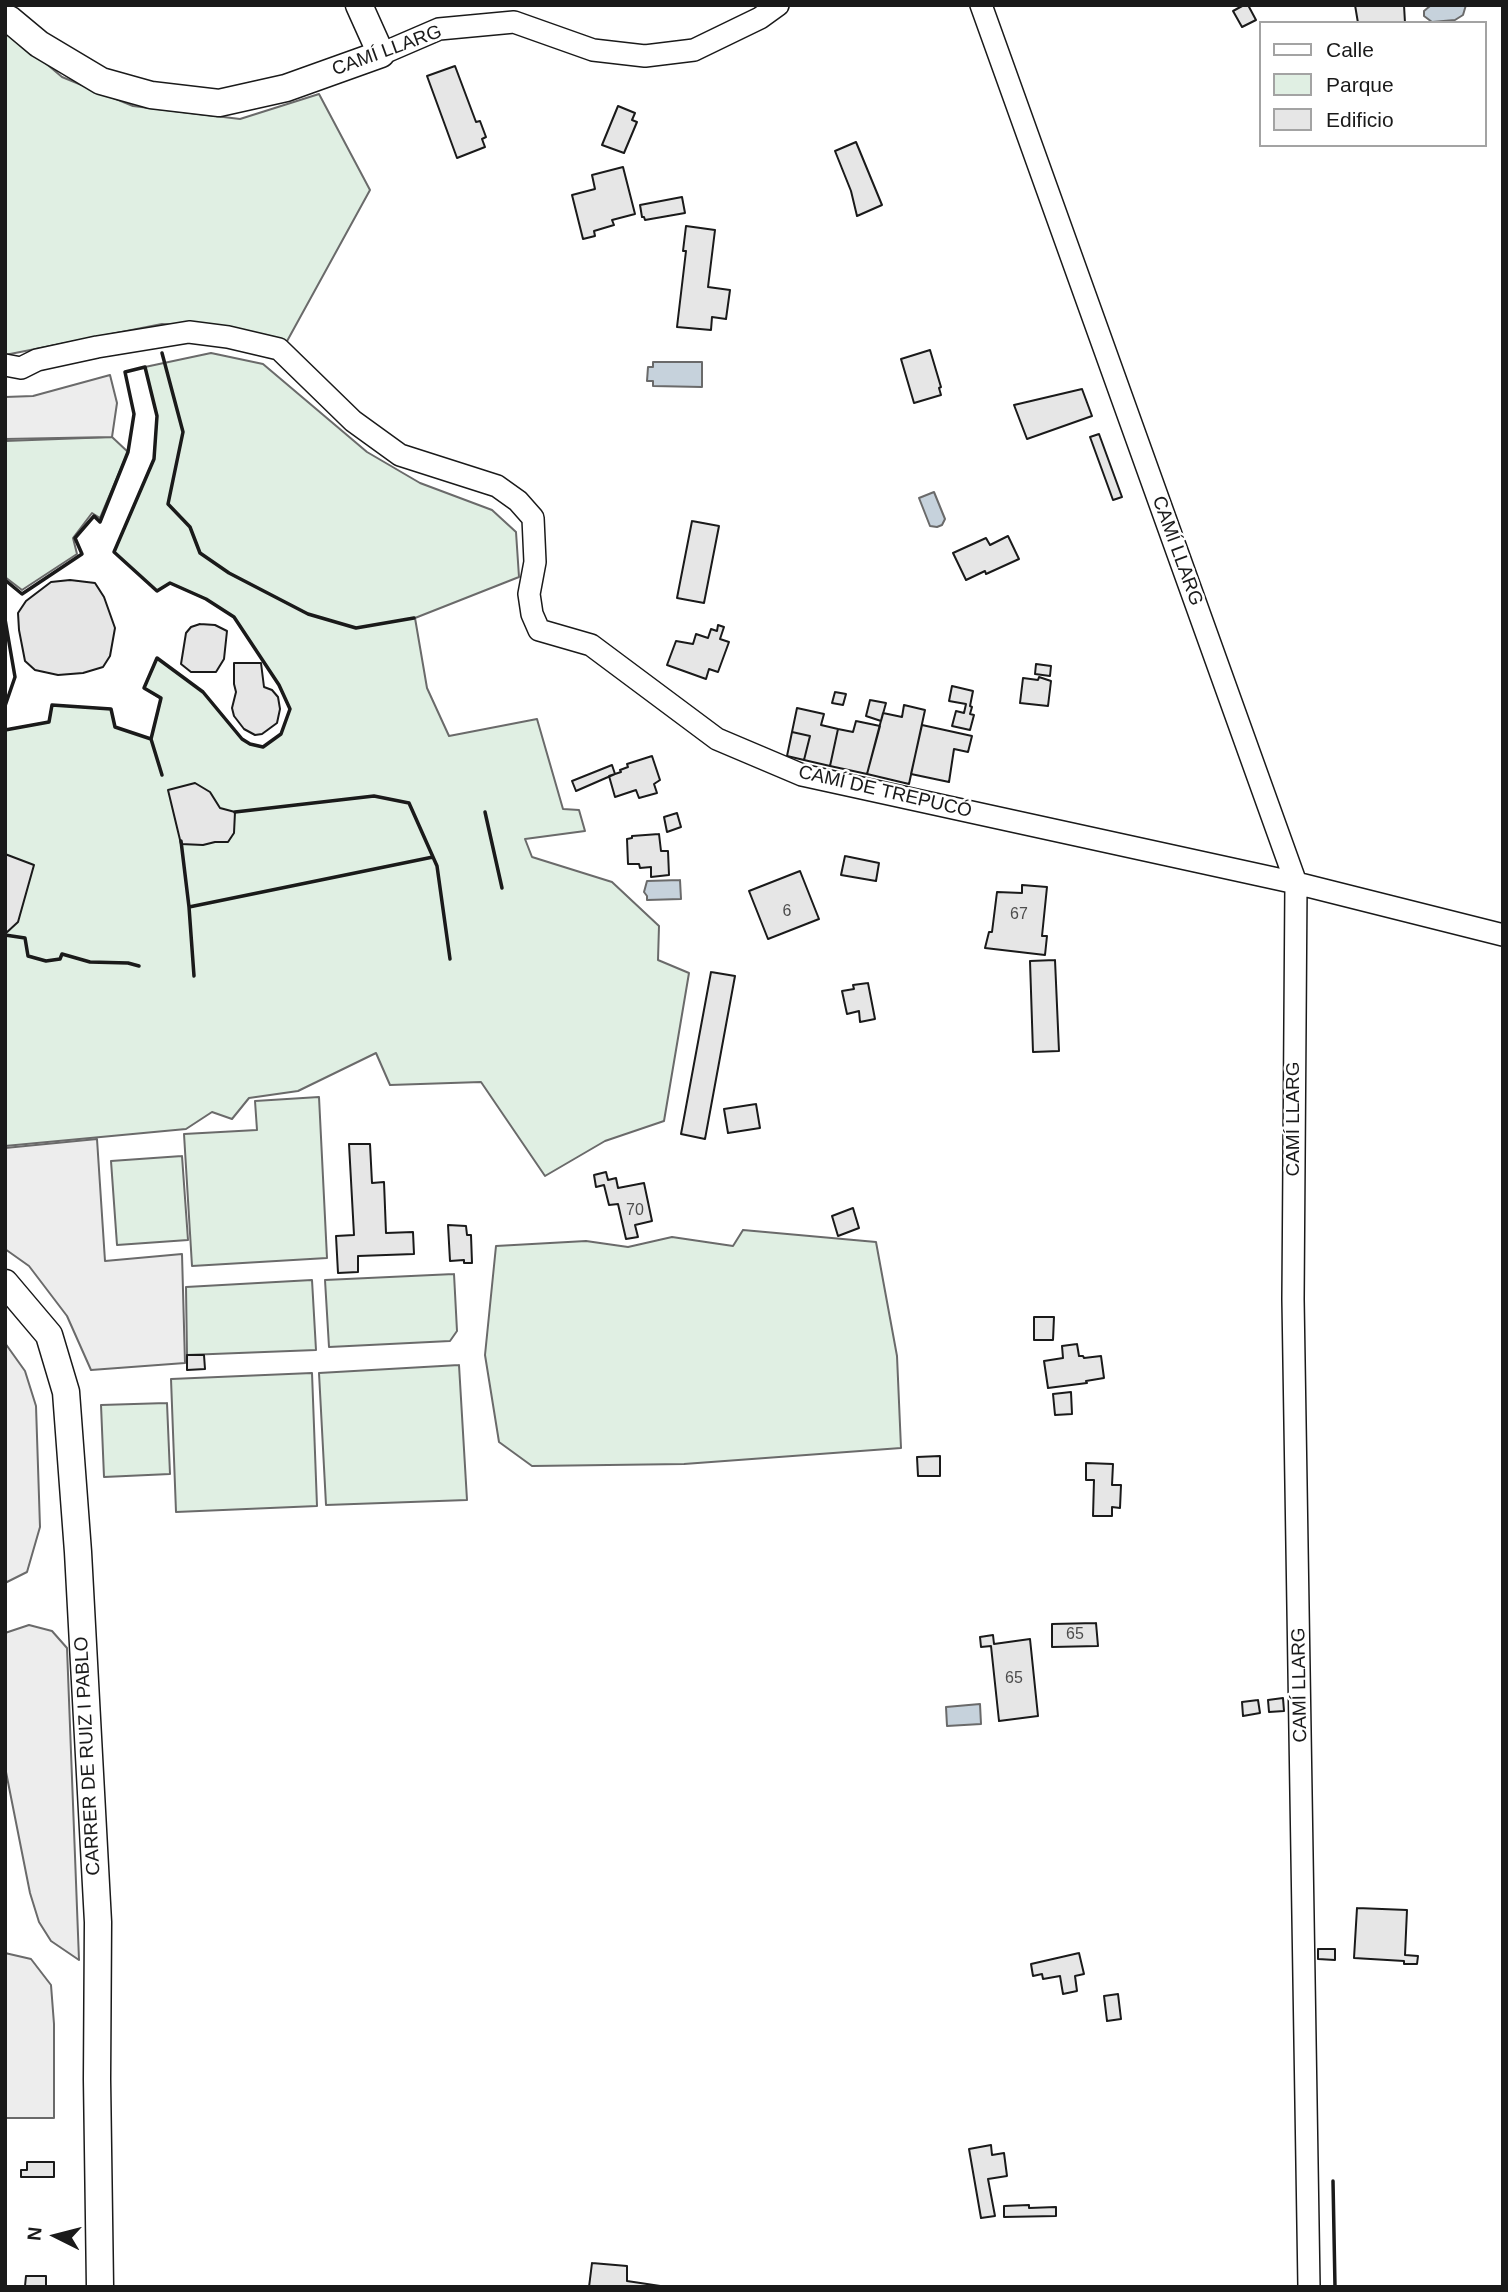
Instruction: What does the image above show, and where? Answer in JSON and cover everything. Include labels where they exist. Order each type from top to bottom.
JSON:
[{"type":"street","points":[[359,5],[381,54]]},
{"type":"street","name":"CAMÍ LLARG","points":[[5,18],[39,44],[101,81],[151,95],[219,103],[286,88],[381,54],[439,29],[514,22],[593,50],[645,56],[694,50],[760,18],[778,5]]},
{"type":"street","name":"CAMÍ LLARG","points":[[981,5],[1296,883],[1293,1299],[1309,2287]]},
{"type":"street","name":"CAMÍ DE TREPUCÓ","points":[[5,365],[21,368],[37,360],[97,347],[189,332],[228,337],[279,349],[353,421],[400,454],[497,486],[518,501],[533,518],[535,562],[529,594],[532,614],[539,630],[591,645],[717,739],[802,775],[1296,883]]},
{"type":"street","points":[[1296,883],[1503,935]]},
{"type":"street","name":"CARRER DE RUIZ I PABLO","points":[[5,1283],[49,1335],[66,1392],[78,1552],[98,1922],[100,2287]]},
{"type":"street","name":"CARRER DE RUIZ I PABLO","points":[[91,2287],[100,2247]]},
{"type":"green space","points":[[5,32],[10,33],[62,77],[133,106],[240,119],[319,94],[370,190],[286,343],[223,327],[162,324],[5,355]]},
{"type":"green space","points":[[211,353],[263,364],[367,452],[420,483],[492,510],[516,532],[519,577],[415,618],[427,688],[449,736],[537,719],[563,809],[579,810],[585,831],[525,839],[532,857],[612,882],[659,926],[658,960],[689,973],[664,1121],[605,1141],[545,1176],[481,1082],[390,1085],[376,1053],[298,1091],[249,1098],[232,1119],[212,1112],[186,1129],[5,1146],[5,730],[49,722],[52,705],[111,709],[115,727],[151,739],[161,699],[144,688],[157,658],[203,692],[242,739],[250,744],[263,747],[281,734],[290,709],[279,685],[234,617],[206,599],[170,583],[157,591],[114,552],[154,459],[157,416],[145,367]]},
{"type":"green space","points":[[112,437],[128,452],[100,518],[92,513],[73,538],[77,554],[22,590],[5,577],[5,441]]},
{"type":"green space","points":[[319,1097],[327,1258],[192,1266],[184,1134],[257,1130],[255,1101]]},
{"type":"green space","points":[[182,1156],[188,1240],[117,1245],[111,1161]]},
{"type":"green space","points":[[743,1230],[876,1242],[897,1356],[901,1448],[684,1464],[532,1466],[499,1442],[485,1355],[496,1246],[586,1241],[628,1247],[672,1237],[733,1246]]},
{"type":"green space","points":[[454,1274],[457,1331],[450,1341],[329,1347],[325,1280]]},
{"type":"green space","points":[[312,1280],[316,1350],[187,1355],[186,1287]]},
{"type":"green space","points":[[459,1365],[467,1500],[326,1505],[319,1373]]},
{"type":"green space","points":[[312,1373],[317,1506],[176,1512],[171,1379]]},
{"type":"green space","points":[[167,1403],[170,1474],[104,1477],[101,1405]]},
{"type":"shaded area","points":[[1466,5],[1463,15],[1455,20],[1444,21],[1431,21],[1424,16],[1424,11],[1430,6]]},
{"type":"shaded area","points":[[653,362],[702,362],[702,387],[653,386],[653,381],[647,381],[648,367],[653,367]]},
{"type":"shaded area","points":[[110,375],[117,403],[112,437],[5,439],[5,397],[33,396]]},
{"type":"shaded area","points":[[934,492],[945,519],[942,525],[937,527],[930,526],[919,498]]},
{"type":"shaded area","points":[[680,880],[681,899],[647,900],[644,892],[647,881]]},
{"type":"shaded area","points":[[97,1139],[105,1261],[182,1254],[185,1363],[91,1370],[67,1316],[29,1266],[5,1249],[5,1148]]},
{"type":"shaded area","points":[[5,1343],[25,1371],[36,1406],[40,1527],[27,1572],[5,1583]]},
{"type":"shaded area","points":[[29,1625],[52,1631],[67,1648],[79,1960],[51,1941],[39,1922],[30,1893],[5,1767],[5,1633]]},
{"type":"shaded area","points":[[980,1704],[981,1724],[947,1726],[946,1707]]},
{"type":"shaded area","points":[[5,1953],[31,1959],[51,1985],[54,2024],[54,2118],[5,2118]]},
{"type":"building","points":[[1248,5],[1256,20],[1242,27],[1233,11]]},
{"type":"building","points":[[1355,5],[1404,5],[1405,21],[1358,21]]},
{"type":"building","points":[[455,66],[476,122],[480,121],[486,137],[482,139],[485,147],[457,158],[427,76]]},
{"type":"building","points":[[618,106],[635,113],[632,120],[637,122],[624,153],[602,145]]},
{"type":"building","points":[[856,142],[882,205],[857,216],[851,191],[835,151]]},
{"type":"building","points":[[623,167],[635,214],[612,220],[614,225],[594,231],[595,236],[583,239],[572,195],[595,189],[592,175]]},
{"type":"building","points":[[682,197],[685,213],[645,220],[642,217],[640,205]]},
{"type":"building","points":[[686,226],[715,230],[708,287],[730,290],[726,319],[712,317],[711,330],[677,327],[686,251],[683,251]]},
{"type":"building","points":[[930,350],[941,395],[914,403],[901,359]]},
{"type":"building","points":[[1082,389],[1092,416],[1027,439],[1014,405]]},
{"type":"building","points":[[1099,434],[1122,497],[1113,500],[1090,437]]},
{"type":"building","points":[[692,521],[719,526],[704,603],[677,598]]},
{"type":"building","points":[[1008,536],[1019,559],[966,580],[953,553],[986,538],[990,545]]},
{"type":"building","points":[[70,580],[95,583],[104,597],[115,628],[110,656],[103,667],[83,673],[58,675],[35,670],[25,661],[18,613],[26,601],[51,582]]},
{"type":"building","points":[[200,624],[215,625],[227,631],[224,659],[216,672],[191,672],[181,664],[186,633],[191,627]]},
{"type":"building","points":[[718,625],[724,627],[720,639],[729,642],[718,672],[709,669],[706,679],[667,665],[676,641],[693,644],[696,634],[708,638],[711,629],[717,631]]},
{"type":"building","points":[[234,663],[261,663],[264,687],[272,690],[278,697],[280,709],[277,723],[262,734],[255,735],[244,729],[234,716]]},
{"type":"building","points":[[1036,664],[1051,666],[1050,676],[1035,674]]},
{"type":"building","points":[[1039,677],[1051,681],[1048,706],[1020,703],[1023,678],[1038,680]]},
{"type":"building","points":[[952,686],[973,691],[970,714],[974,715],[970,730],[952,726],[956,711],[964,713],[966,704],[949,701]]},
{"type":"building","points":[[835,692],[846,694],[843,705],[832,703]]},
{"type":"building","points":[[870,700],[886,703],[881,721],[866,716]]},
{"type":"building","points":[[904,705],[925,710],[909,784],[867,774],[883,713],[902,717]]},
{"type":"building","points":[[797,708],[824,714],[821,725],[838,729],[830,766],[804,760],[810,736],[792,732]]},
{"type":"building","points":[[856,721],[880,726],[867,774],[830,766],[838,729],[853,732]]},
{"type":"building","points":[[922,725],[972,736],[968,752],[954,749],[949,782],[911,774]]},
{"type":"building","points":[[792,732],[810,736],[804,760],[787,756]]},
{"type":"building","points":[[652,756],[660,780],[654,784],[657,793],[639,798],[636,790],[615,797],[609,776],[621,772],[620,770],[628,767],[627,764]]},
{"type":"building","points":[[612,765],[615,774],[576,791],[572,781]]},
{"type":"building","points":[[195,783],[210,792],[220,808],[235,812],[234,833],[228,842],[181,844],[168,790]]},
{"type":"building","points":[[677,813],[681,827],[667,832],[664,817]]},
{"type":"building","points":[[659,834],[661,851],[668,851],[669,875],[651,877],[651,867],[640,868],[639,864],[628,864],[627,839],[632,836]]},
{"type":"building","points":[[5,854],[34,865],[18,922],[5,934]]},
{"type":"building","points":[[845,856],[879,863],[876,881],[841,875]]},
{"type":"building","points":[[800,871],[819,919],[768,939],[749,891]]},
{"type":"building","points":[[1022,885],[1047,887],[1042,936],[1047,936],[1045,955],[985,948],[989,932],[992,932],[997,892],[1022,893]]},
{"type":"building","points":[[1055,960],[1059,1051],[1033,1052],[1030,961]]},
{"type":"building","points":[[711,972],[735,976],[705,1139],[681,1134]]},
{"type":"building","points":[[868,983],[875,1019],[860,1022],[859,1011],[847,1014],[842,991],[854,989],[853,985]]},
{"type":"building","points":[[756,1104],[760,1128],[728,1133],[724,1109]]},
{"type":"building","points":[[349,1144],[370,1144],[372,1183],[384,1182],[386,1233],[413,1232],[414,1254],[358,1256],[358,1272],[338,1273],[336,1236],[354,1235]]},
{"type":"building","points":[[606,1172],[608,1180],[616,1178],[618,1188],[644,1183],[652,1221],[635,1225],[638,1237],[626,1239],[618,1204],[609,1205],[604,1185],[596,1187],[594,1175]]},
{"type":"building","points":[[853,1208],[859,1228],[838,1236],[832,1216]]},
{"type":"building","points":[[448,1225],[466,1226],[467,1235],[471,1235],[472,1263],[464,1263],[464,1260],[450,1261]]},
{"type":"building","points":[[1034,1317],[1054,1317],[1053,1340],[1034,1340]]},
{"type":"building","points":[[1077,1344],[1079,1356],[1101,1356],[1104,1378],[1048,1388],[1044,1361],[1063,1358],[1062,1346]]},
{"type":"building","points":[[187,1355],[204,1355],[205,1369],[187,1370]]},
{"type":"building","points":[[1071,1392],[1072,1414],[1055,1415],[1053,1394]]},
{"type":"building","points":[[940,1456],[940,1476],[918,1476],[917,1457]]},
{"type":"building","points":[[1086,1463],[1113,1464],[1112,1485],[1121,1485],[1120,1508],[1112,1507],[1112,1516],[1093,1516],[1094,1480],[1086,1480]]},
{"type":"building","points":[[1096,1623],[1098,1646],[1052,1647],[1052,1624]]},
{"type":"building","points":[[993,1635],[994,1644],[1030,1639],[1038,1716],[999,1721],[991,1646],[981,1647],[980,1637]]},
{"type":"building","points":[[1283,1698],[1284,1711],[1269,1712],[1268,1700]]},
{"type":"building","points":[[1258,1700],[1260,1713],[1243,1716],[1242,1702]]},
{"type":"building","points":[[1357,1908],[1407,1910],[1405,1955],[1418,1956],[1417,1964],[1354,1958]]},
{"type":"building","points":[[1318,1949],[1335,1949],[1335,1960],[1318,1959]]},
{"type":"building","points":[[1079,1953],[1084,1974],[1075,1976],[1077,1991],[1063,1994],[1060,1976],[1043,1979],[1042,1974],[1033,1976],[1031,1964]]},
{"type":"building","points":[[1118,1994],[1121,2019],[1107,2021],[1104,1996]]},
{"type":"building","points":[[991,2145],[992,2155],[1004,2153],[1007,2176],[988,2179],[995,2216],[981,2218],[969,2149]]},
{"type":"building","points":[[27,2162],[54,2162],[54,2177],[21,2177],[21,2170],[27,2170]]},
{"type":"building","points":[[1029,2205],[1029,2208],[1056,2207],[1056,2216],[1004,2217],[1004,2206]]},
{"type":"building","points":[[592,2263],[627,2266],[627,2281],[667,2287],[589,2287]]},
{"type":"building","points":[[26,2276],[46,2276],[46,2287],[20,2287],[25,2286]]},
{"type":"wall","points":[[162,353],[183,432],[168,504],[190,527],[200,553],[229,573],[308,614],[356,628],[414,618]]},
{"type":"wall","points":[[5,580],[22,594],[82,554],[75,538],[94,516],[100,522],[128,452],[134,414],[125,372],[145,367],[157,416],[154,459],[114,552],[157,591],[170,583],[206,599],[234,617],[279,685],[290,709],[281,734],[263,747],[250,744],[242,739],[203,692],[157,658],[144,688],[161,698],[151,739],[115,727],[111,709],[52,705],[49,722],[5,730]]},
{"type":"wall","points":[[5,619],[15,677],[5,706]]},
{"type":"wall","points":[[151,739],[162,775]]},
{"type":"wall","points":[[235,812],[374,796],[409,803],[437,866],[450,959]]},
{"type":"wall","points":[[485,812],[502,888]]},
{"type":"wall","points":[[181,841],[194,976]]},
{"type":"wall","points":[[189,907],[433,857]]},
{"type":"wall","points":[[5,935],[25,938],[28,956],[46,961],[60,959],[62,954],[90,962],[139,966]]},
{"type":"wall","points":[[1333,2181],[1335,2287]]}]
